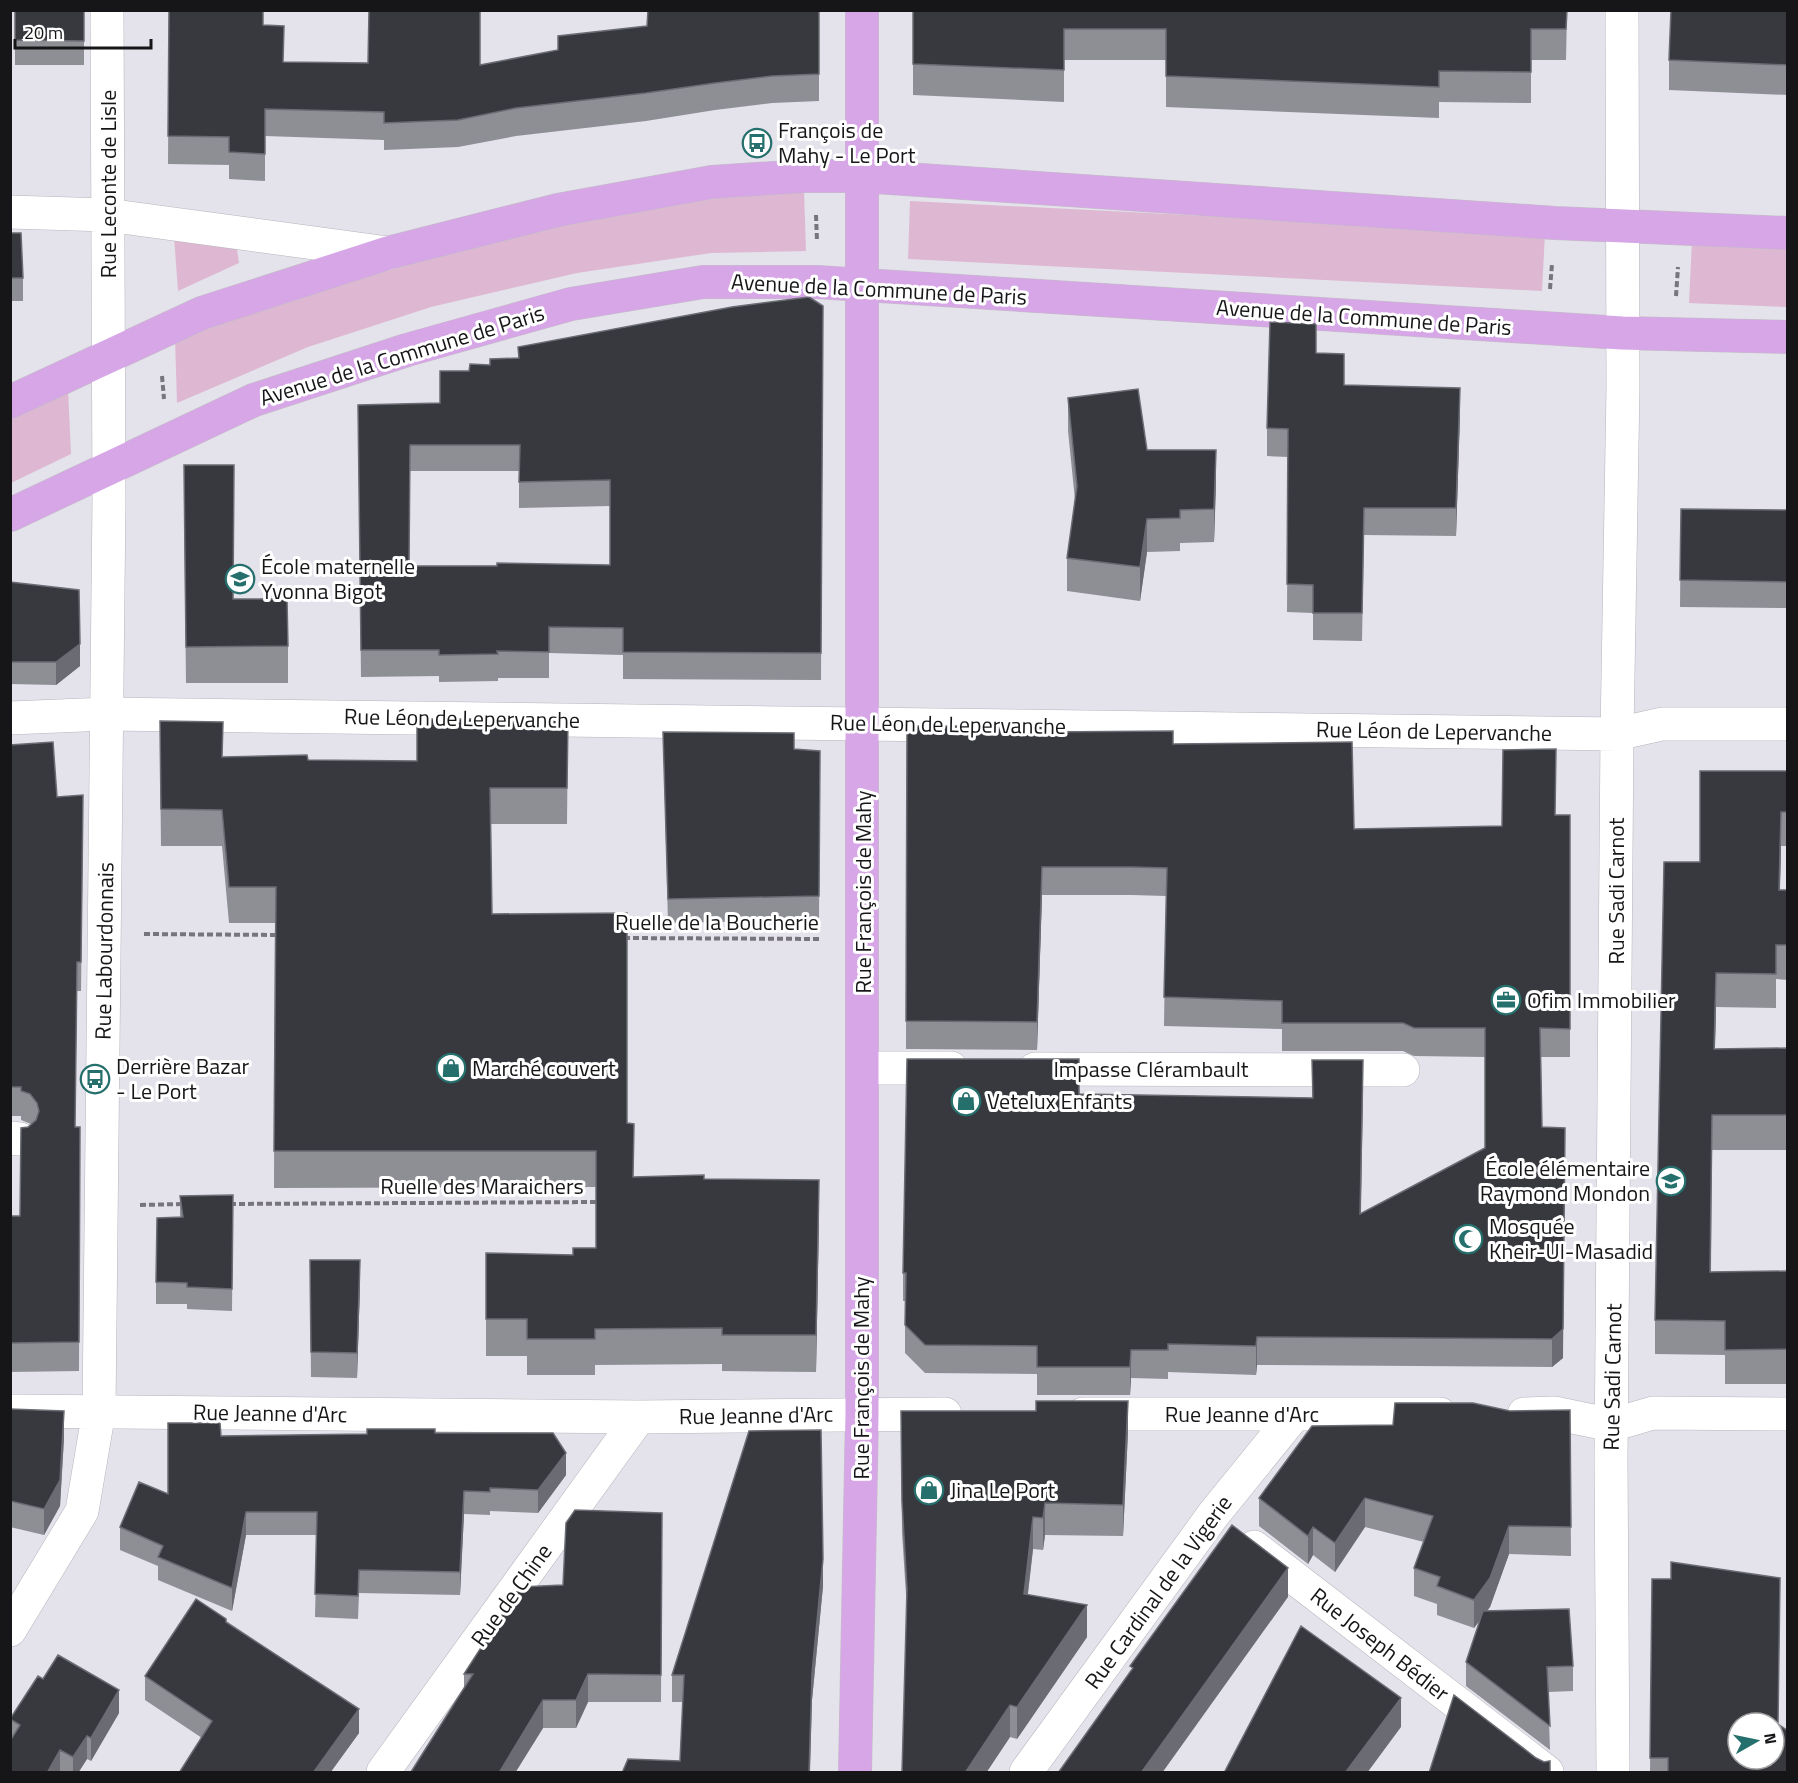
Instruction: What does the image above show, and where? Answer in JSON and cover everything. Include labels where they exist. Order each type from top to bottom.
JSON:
[{"type":"main road","name":"Rue François de Mahy","points":[[855,1773],[862,1414],[864,723],[862,10]]},
{"type":"main road","points":[[10,402],[202,313],[388,253],[558,210],[712,182],[805,176],[861,176],[1622,226],[1788,233]]},
{"type":"main road","name":"Avenue de la Commune de Paris","points":[[10,515],[254,400],[407,350],[571,304],[703,282],[817,282],[1622,333],[1788,337]]},
{"type":"street","name":"Rue Leconte de Lisle","points":[[106,10],[110,467]]},
{"type":"street","name":"Rue Sadi Carnot","points":[[1613,1773],[1612,1425],[1617,734],[1623,388],[1622,10]]},
{"type":"street","points":[[10,212],[107,215],[388,253]]},
{"type":"street","name":"Rue Labourdonnais","points":[[10,1630],[82,1511],[99,1411],[110,467]]},
{"type":"street","name":"Rue Léon de Lepervanche","points":[[10,718],[107,714],[1617,734],[1662,724],[1788,724]]},
{"type":"street","name":"Impasse Clérambault","points":[[863,1068],[1403,1070]]},
{"type":"street","name":"Rue Jeanne d'Arc","points":[[10,1412],[639,1417],[970,1414]]},
{"type":"street","name":"Rue Jeanne d'Arc","points":[[1054,1414],[1554,1413],[1612,1425],[1653,1413],[1788,1414]]},
{"type":"street","name":"Rue Cardinal de la Vigerie","points":[[1026,1773],[1213,1515],[1294,1414]]},
{"type":"street","name":"Rue de Chine","points":[[383,1773],[639,1417]]},
{"type":"street","name":"Rue Joseph Bédier","points":[[1213,1515],[1547,1773]]},
{"type":"path","points":[[1675,300],[1678,259]]},
{"type":"path","points":[[104,934],[282,935]]},
{"type":"path","name":"Ruelle de la Boucherie","points":[[613,938],[862,939]]},
{"type":"path","name":"Ruelle des Maraichers","points":[[220,1204],[601,1202]]},
{"type":"path","points":[[102,1205],[185,1204]]},
{"type":"shaded area","points":[[804,190],[806,251],[711,253],[577,273],[431,307],[308,347],[177,403],[175,339],[421,257],[700,195]]},
{"type":"shaded area","points":[[910,201],[1545,233],[1542,291],[908,259]]},
{"type":"shaded area","points":[[174,236],[237,249],[239,263],[178,291]]},
{"type":"shaded area","points":[[1692,240],[1787,244],[1787,307],[1689,303]]},
{"type":"shaded area","points":[[68,388],[71,454],[11,483],[11,414]]},
{"type":"building","points":[[15,10],[84,10],[84,41],[15,40]]},
{"type":"building","points":[[169,10],[263,10],[263,25],[284,26],[283,62],[368,63],[369,10],[480,10],[480,65],[558,50],[558,36],[647,26],[648,10],[819,10],[819,74],[772,76],[516,108],[458,120],[384,123],[384,112],[265,109],[265,154],[229,152],[229,137],[168,136]]},
{"type":"building","points":[[913,10],[1567,10],[1566,29],[1531,29],[1531,72],[1439,71],[1439,87],[1166,76],[1166,29],[1064,29],[1064,70],[913,64]]},
{"type":"building","points":[[1671,10],[1788,10],[1788,65],[1669,60]]},
{"type":"building","points":[[10,233],[21,233],[23,278],[10,278]]},
{"type":"building","points":[[809,297],[823,306],[821,653],[623,652],[623,628],[549,627],[549,652],[497,651],[498,654],[439,655],[439,650],[361,650],[358,405],[440,403],[440,371],[469,371],[470,364],[490,365],[490,359],[519,358],[518,347],[732,307]],"holes":[[[410,445],[520,445],[519,482],[610,480],[610,565],[497,563],[497,566],[409,566]]]},
{"type":"building","points":[[1270,322],[1316,324],[1316,353],[1344,354],[1344,385],[1460,388],[1456,508],[1364,508],[1362,613],[1313,613],[1313,585],[1287,584],[1288,429],[1267,428]]},
{"type":"building","points":[[1138,389],[1147,450],[1216,450],[1214,509],[1180,510],[1180,518],[1147,519],[1140,567],[1067,558],[1077,486],[1068,398]]},
{"type":"building","points":[[184,465],[234,465],[233,599],[287,599],[288,646],[186,647]]},
{"type":"building","points":[[1681,509],[1788,510],[1788,582],[1680,580]]},
{"type":"building","points":[[10,582],[79,590],[80,644],[56,662],[10,662]]},
{"type":"building","points":[[417,719],[568,719],[567,788],[490,788],[492,914],[627,913],[627,1123],[634,1124],[633,1177],[704,1175],[704,1179],[819,1180],[816,1335],[722,1335],[722,1328],[595,1329],[595,1339],[527,1339],[527,1319],[486,1319],[486,1253],[573,1255],[573,1248],[596,1248],[596,1151],[274,1151],[276,887],[229,887],[222,810],[161,809],[160,721],[223,722],[222,757],[307,755],[308,760],[417,761]]},
{"type":"building","points":[[907,726],[1046,726],[1046,732],[1173,731],[1173,744],[1352,742],[1354,829],[1502,826],[1503,750],[1556,749],[1555,815],[1570,815],[1570,1029],[1540,1028],[1542,1127],[1565,1128],[1563,1329],[1552,1339],[1257,1337],[1256,1346],[1168,1344],[1168,1350],[1131,1350],[1130,1367],[1037,1367],[1037,1346],[925,1345],[905,1325],[906,1273],[903,1273],[907,1059],[1079,1059],[1079,1094],[1313,1098],[1312,1060],[1363,1060],[1360,1214],[1485,1148],[1485,1028],[1414,1028],[1403,1023],[1282,1023],[1282,1001],[1164,997],[1167,868],[1132,867],[1042,867],[1037,1022],[906,1021]]},
{"type":"building","points":[[663,732],[794,733],[794,749],[820,751],[819,896],[668,899]]},
{"type":"building","points":[[53,742],[57,797],[83,795],[81,962],[77,962],[75,1127],[80,1127],[79,1342],[10,1343],[10,1216],[20,1216],[21,1128],[28,1127],[36,1120],[39,1111],[37,1103],[30,1094],[21,1091],[21,1087],[10,1087],[10,745]]},
{"type":"building","points":[[1700,771],[1788,771],[1788,812],[1781,812],[1779,890],[1788,890],[1788,945],[1776,945],[1776,974],[1716,973],[1714,1049],[1788,1048],[1788,1115],[1712,1115],[1710,1272],[1788,1271],[1788,1349],[1725,1350],[1725,1321],[1655,1320],[1664,862],[1700,862]]},
{"type":"building","points":[[233,1195],[232,1289],[187,1287],[187,1283],[156,1282],[157,1218],[183,1217],[180,1196]]},
{"type":"building","points":[[310,1260],[360,1260],[357,1353],[311,1352]]},
{"type":"building","points":[[1036,1401],[1128,1401],[1123,1505],[1045,1503],[1043,1518],[1033,1517],[1024,1594],[1087,1605],[1017,1707],[1010,1705],[965,1773],[902,1773],[907,1589],[902,1501],[901,1411],[1036,1411]]},
{"type":"building","points":[[1395,1403],[1473,1403],[1510,1411],[1570,1410],[1571,1527],[1509,1526],[1490,1578],[1474,1600],[1437,1586],[1440,1577],[1414,1568],[1433,1516],[1365,1498],[1335,1543],[1313,1527],[1308,1536],[1259,1498],[1312,1426],[1393,1425]]},
{"type":"building","points":[[10,1409],[64,1411],[60,1480],[44,1509],[10,1501]]},
{"type":"building","points":[[168,1423],[220,1423],[221,1436],[367,1434],[367,1429],[435,1429],[435,1433],[553,1433],[566,1453],[538,1490],[490,1488],[490,1492],[464,1491],[460,1572],[359,1570],[358,1596],[315,1594],[317,1512],[246,1512],[232,1588],[158,1557],[163,1546],[120,1527],[139,1482],[168,1494]]},
{"type":"building","points":[[821,1430],[823,1559],[812,1673],[809,1773],[622,1773],[628,1759],[680,1761],[684,1675],[672,1675],[749,1431]]},
{"type":"building","points":[[575,1510],[662,1513],[661,1675],[588,1674],[576,1700],[543,1700],[499,1773],[412,1773],[473,1674],[464,1674],[520,1587],[563,1585],[566,1523]]},
{"type":"building","points":[[1232,1525],[1288,1568],[1141,1773],[1058,1773],[1133,1668],[1130,1666]]},
{"type":"building","points":[[1671,1562],[1780,1578],[1778,1711],[1726,1711],[1726,1771],[1786,1771],[1786,1730],[1788,1731],[1788,1773],[1668,1773],[1668,1758],[1650,1758],[1652,1579],[1671,1579]]},
{"type":"building","points":[[196,1599],[226,1619],[226,1622],[359,1709],[313,1773],[179,1773],[212,1721],[145,1676]]},
{"type":"building","points":[[1569,1609],[1573,1666],[1547,1667],[1550,1726],[1466,1662],[1483,1611]]},
{"type":"building","points":[[1301,1626],[1401,1698],[1345,1773],[1224,1773]]},
{"type":"building","points":[[58,1655],[119,1690],[91,1738],[87,1736],[73,1757],[60,1750],[47,1773],[10,1773],[10,1741],[20,1725],[10,1719],[38,1676],[43,1679]]},
{"type":"building","points":[[1454,1695],[1536,1758],[1544,1762],[1550,1761],[1550,1773],[1429,1773]]},
{"type":"place","name":"François de Mahy - Le Port","points":[[757,143]]},
{"type":"place","name":"École maternelle Yvonna Bigot","points":[[240,579]]},
{"type":"place","name":"Ofim Immobilier","points":[[1506,1000]]},
{"type":"place","name":"Marché couvert","points":[[451,1068]]},
{"type":"place","name":"Derrière Bazar - Le Port","points":[[95,1079]]},
{"type":"place","name":"Vetelux Enfants","points":[[966,1101]]},
{"type":"place","name":"École élémentaire Raymond Mondon","points":[[1671,1181]]},
{"type":"place","name":"Mosquée Kheir-Ul-Masadid","points":[[1468,1239]]},
{"type":"place","name":"Jina Le Port","points":[[929,1490]]}]
